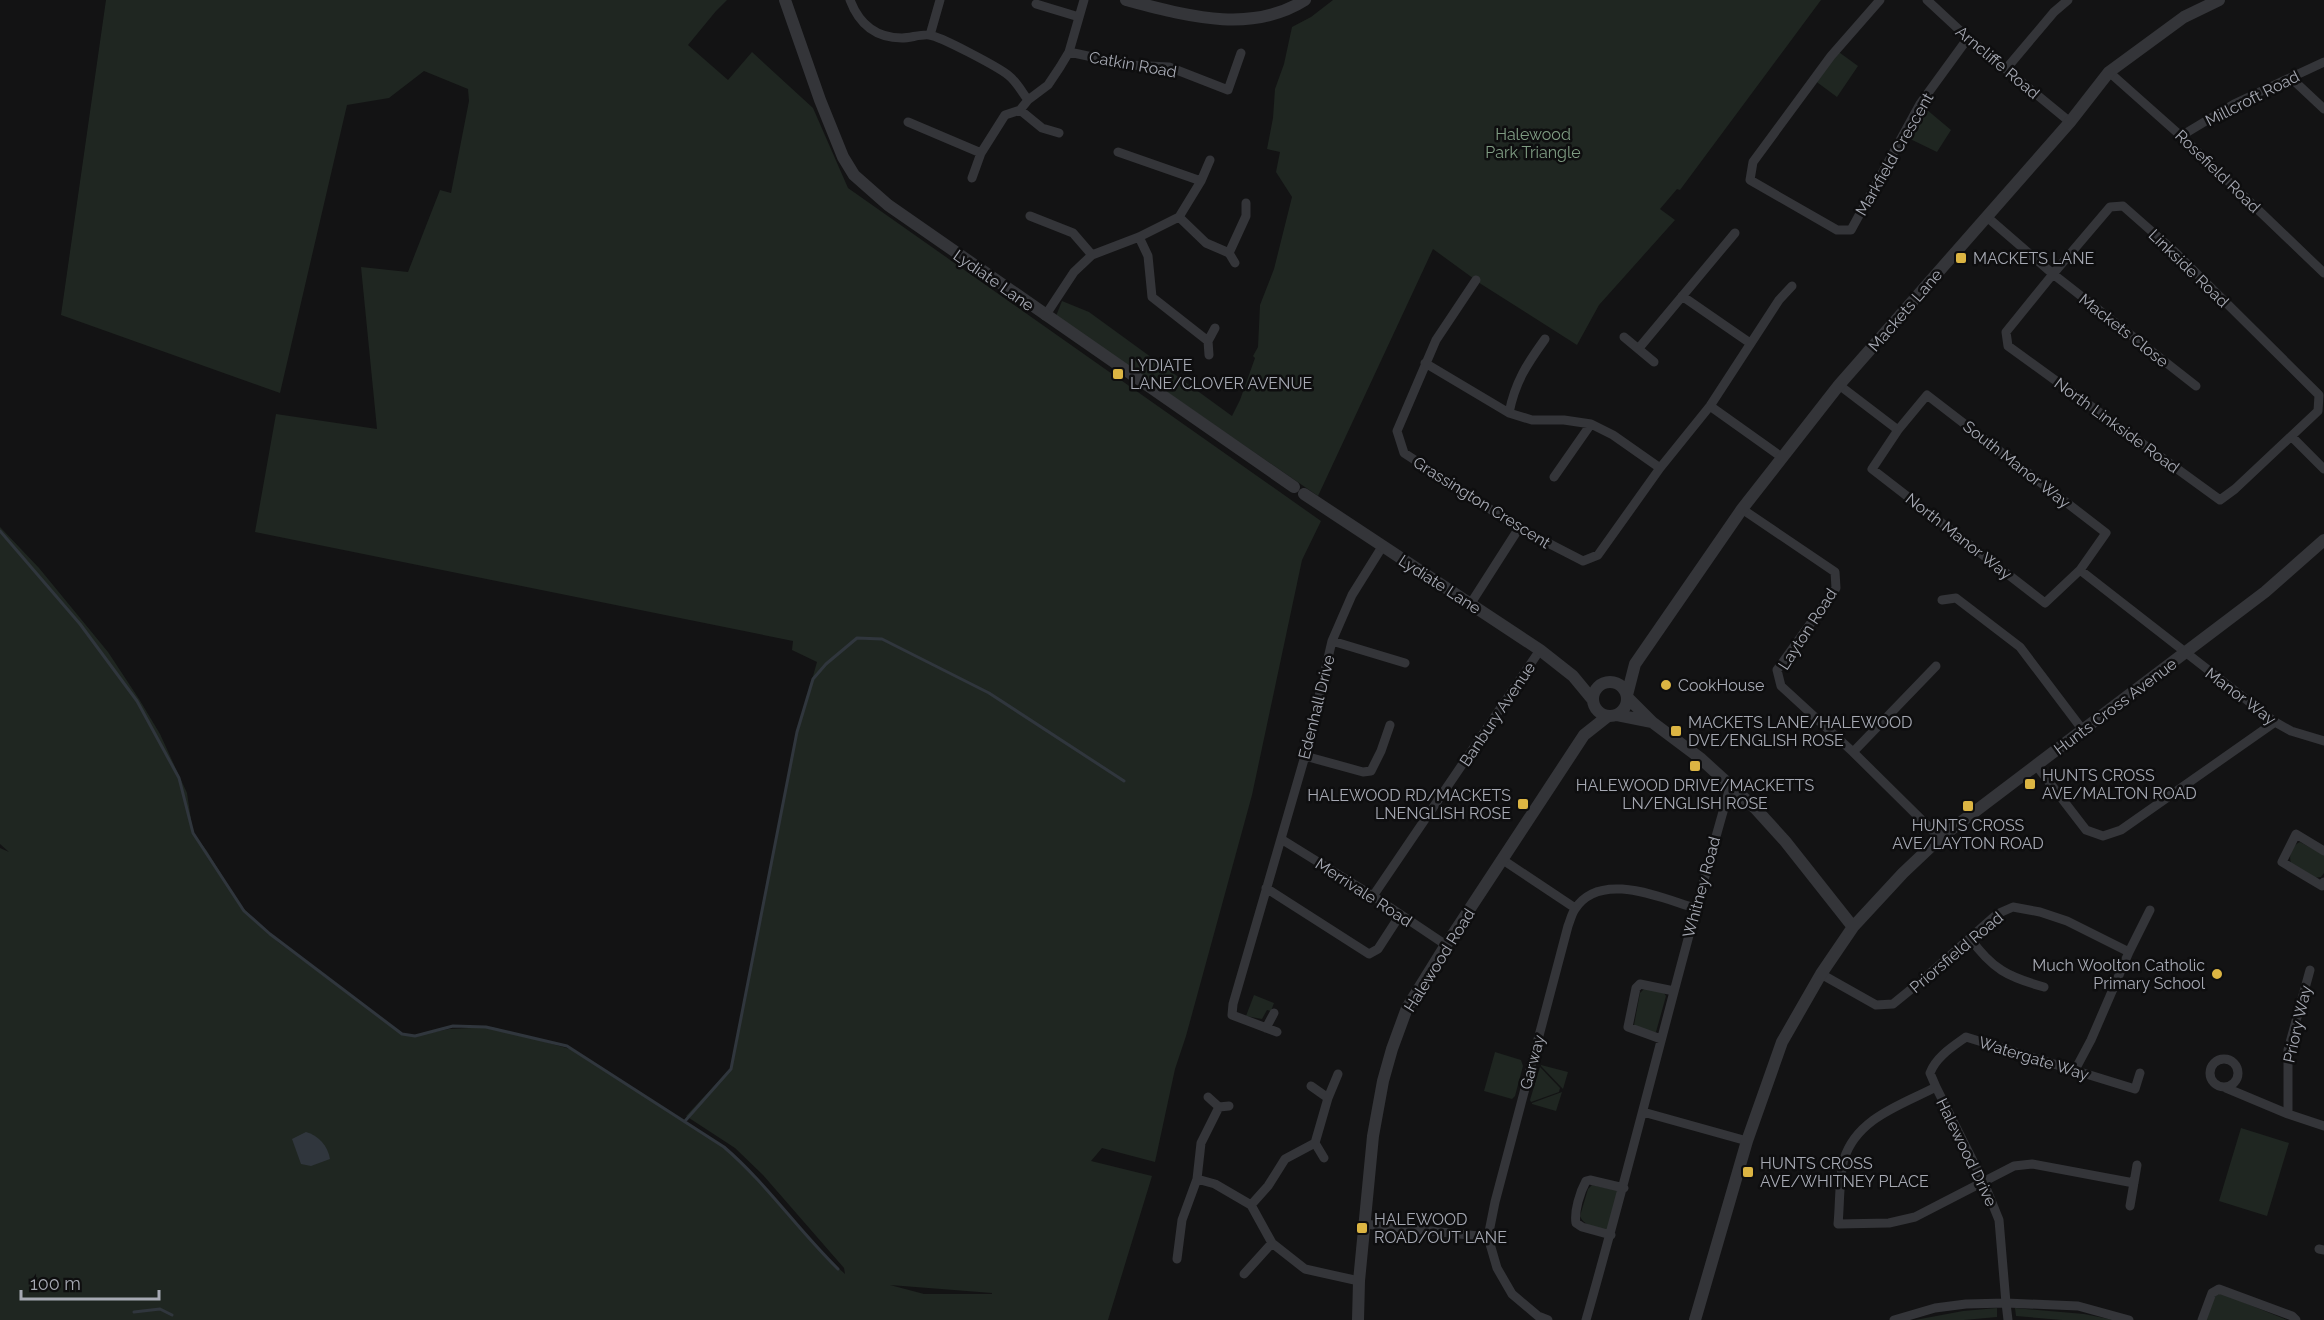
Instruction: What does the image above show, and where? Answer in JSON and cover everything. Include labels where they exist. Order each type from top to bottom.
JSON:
[{"type":"street","name":"Lydiate Lane","points":[[785,0],[823,109],[843,157],[854,175],[888,205],[1299,491],[1540,650],[1573,676],[1593,702]]},
{"type":"street","points":[[850,0],[856,15],[868,28],[885,36],[902,38],[930,35],[983,60],[1008,75],[1028,100]]},
{"type":"street","points":[[930,35],[940,0]]},
{"type":"street","points":[[972,178],[981,153],[1005,115],[1020,110],[1028,100],[1048,85],[1069,52],[1084,0]]},
{"type":"street","points":[[1126,0],[1158,4],[1210,19],[1235,20],[1272,15],[1305,0]]},
{"type":"street","name":"Markfield Crescent","points":[[1880,0],[1831,56],[1753,162],[1751,171],[1750,180],[1837,230],[1851,230],[1920,104],[1968,38]]},
{"type":"street","points":[[2006,69],[2054,12],[2068,0]]},
{"type":"street","name":"Mackets Lane","points":[[1627,696],[1635,664],[1742,509],[1839,385],[2070,122],[2109,72],[2184,17],[2218,0]]},
{"type":"street","name":"Arncliffe Road","points":[[1929,1],[1968,38],[2070,122]]},
{"type":"street","points":[[1035,4],[1079,17]]},
{"type":"street","name":"Catkin Road","points":[[1069,52],[1130,65],[1169,68],[1228,90]]},
{"type":"street","points":[[1233,100],[1228,90],[1240,53]]},
{"type":"street","name":"Millcroft Road","points":[[2181,136],[2234,104],[2324,62]]},
{"type":"street","name":"Rosefield Road","points":[[2109,72],[2181,136],[2324,273]]},
{"type":"street","points":[[2291,78],[2324,108]]},
{"type":"street","points":[[1020,110],[1042,128],[1059,133]]},
{"type":"street","points":[[908,122],[981,153]]},
{"type":"street","points":[[1118,152],[1201,181]]},
{"type":"street","points":[[1045,315],[1074,273],[1092,255],[1139,237],[1179,217],[1201,181],[1210,160]]},
{"type":"street","points":[[1229,253],[1246,216],[1246,203]]},
{"type":"street","name":"Linkside Road","points":[[2053,274],[2110,207],[2123,206],[2174,251],[2319,395],[2318,411],[2292,437]]},
{"type":"street","points":[[1030,216],[1073,233],[1092,255]]},
{"type":"street","points":[[1179,217],[1206,243],[1229,253],[1235,263]]},
{"type":"street","points":[[1987,217],[2053,274]]},
{"type":"street","points":[[1639,348],[1735,233]]},
{"type":"street","points":[[1139,237],[1148,256],[1152,297],[1208,341]]},
{"type":"street","name":"Mackets Close","points":[[2053,274],[2196,386]]},
{"type":"street","name":"North Linkside Road","points":[[2053,274],[2006,332],[2008,346],[2220,500],[2292,437]]},
{"type":"street","name":"Grassington Crescent","points":[[1476,280],[1436,340],[1425,363],[1397,431],[1404,453],[1519,528],[1583,561],[1598,555],[1660,468],[1710,406],[1779,300],[1792,286]]},
{"type":"street","points":[[1682,296],[1750,343]]},
{"type":"street","points":[[1209,355],[1208,341],[1215,328]]},
{"type":"street","points":[[1624,337],[1654,362]]},
{"type":"street","points":[[1509,412],[1518,381],[1526,365],[1545,339]]},
{"type":"street","points":[[1425,363],[1509,412],[1532,420],[1564,420],[1591,424],[1613,435],[1660,468]]},
{"type":"street","points":[[1839,385],[1898,430]]},
{"type":"street","name":"South Manor Way","points":[[1898,430],[1927,395],[1937,402],[2106,533],[2080,570]]},
{"type":"street","points":[[1710,406],[1783,458]]},
{"type":"street","points":[[1554,477],[1591,424]]},
{"type":"street","name":"North Manor Way","points":[[1898,430],[1872,469],[2045,603],[2080,570]]},
{"type":"street","points":[[2292,437],[2324,469]]},
{"type":"street","name":"Layton Road","points":[[1742,509],[1835,572],[1836,588],[1777,670],[1781,686],[1940,838]]},
{"type":"street","points":[[1471,603],[1519,528]]},
{"type":"street","name":"Hunts Cross Avenue","points":[[1695,1320],[1748,1141],[1782,1042],[1821,974],[1853,927],[1903,873],[1940,838],[2265,592],[2324,540]]},
{"type":"street","name":"Edenhall Drive","points":[[1266,1028],[1232,1015],[1233,1004],[1305,756],[1332,641],[1352,595],[1382,547]]},
{"type":"street","name":"Manor Way","points":[[2080,570],[2275,722],[2291,731],[2324,741]]},
{"type":"street","points":[[1942,600],[1956,598],[2020,648],[2082,729]]},
{"type":"street","points":[[1332,641],[1405,663]]},
{"type":"street","name":"Banbury Avenue","points":[[1373,896],[1540,650]]},
{"type":"street","name":"Mackets Lane","points":[[1605,683],[1635,664]]},
{"type":"street","points":[[1852,752],[1936,666]]},
{"type":"street","name":"Lydiate Lane","points":[[1573,676],[1605,683]]},
{"type":"street","points":[[1652,722],[1599,712],[1593,702],[1595,688],[1605,683],[1621,685],[1627,696],[1652,722],[1731,784],[1785,841],[1853,927]]},
{"type":"street","points":[[1612,715],[1625,707],[1627,696]]},
{"type":"street","name":"Halewood Road","points":[[1358,1320],[1359,1281],[1373,1136],[1383,1080],[1407,1008],[1584,735],[1593,702]]},
{"type":"street","name":"Halewood Road","points":[[1584,735],[1612,715]]},
{"type":"street","points":[[2036,765],[2086,830],[2103,836],[2121,830],[2275,722]]},
{"type":"street","points":[[1305,756],[1363,772],[1371,771],[1390,725]]},
{"type":"street","name":"Whitney Road","points":[[1586,1320],[1624,1188],[1695,908],[1731,784]]},
{"type":"street","points":[[2324,850],[2296,834],[2282,862],[2322,886],[2324,882]]},
{"type":"street","name":"Merrivale Road","points":[[1281,839],[1446,945]]},
{"type":"street","points":[[1503,860],[1575,908],[1588,896],[1610,888],[1623,888],[1695,908]]},
{"type":"street","points":[[1266,888],[1369,954],[1378,949],[1400,915]]},
{"type":"street","name":"Priorsfield Road","points":[[1821,974],[1876,1005],[1893,1004],[1997,914],[2013,907],[2040,912],[2067,921],[2129,952]]},
{"type":"street","name":"Garway","points":[[1548,1320],[1538,1316],[1512,1294],[1497,1268],[1488,1237],[1494,1202],[1568,926],[1575,908]]},
{"type":"street","points":[[2075,1070],[2150,910]]},
{"type":"street","points":[[1970,938],[1988,962],[2002,972],[2044,987]]},
{"type":"street","name":"Priory Way","points":[[2288,1114],[2288,1050],[2310,970]]},
{"type":"street","points":[[1661,1039],[1628,1027],[1636,988],[1645,983],[1674,991]]},
{"type":"street","points":[[1274,1013],[1266,1028],[1277,1032]]},
{"type":"street","name":"Watergate Way","points":[[1930,1073],[1934,1064],[1966,1037],[2134,1089],[2140,1073]]},
{"type":"street","name":"Halewood Drive","points":[[1930,1073],[1984,1183],[1999,1220],[2007,1320]]},
{"type":"street","points":[[1251,1205],[1268,1186],[1285,1159],[1315,1143],[1328,1098],[1338,1074]]},
{"type":"street","points":[[1311,1086],[1328,1098]]},
{"type":"street","points":[[1936,1087],[1876,1117],[1857,1132],[1844,1160],[1838,1224],[1889,1223],[1915,1217],[2014,1166],[2032,1164],[2134,1183]]},
{"type":"street","points":[[2226,1088],[2288,1114],[2324,1126]]},
{"type":"street","points":[[1177,1259],[1182,1220],[1197,1179],[1201,1143],[1224,1106],[1208,1097]]},
{"type":"street","points":[[1643,1112],[1748,1141]]},
{"type":"street","points":[[1315,1143],[1324,1158]]},
{"type":"street","points":[[2130,1206],[2137,1165]]},
{"type":"street","points":[[1197,1179],[1215,1184],[1251,1205],[1272,1243],[1305,1269],[1359,1281]]},
{"type":"street","points":[[1611,1235],[1582,1227],[1576,1223],[1575,1217],[1586,1181],[1624,1188]]},
{"type":"street","points":[[1364,1224],[1488,1237]]},
{"type":"street","points":[[1244,1274],[1272,1243]]},
{"type":"street","points":[[2202,1320],[2212,1293],[2219,1289],[2292,1316],[2296,1320]]},
{"type":"street","points":[[1894,1320],[1935,1308],[1966,1304],[2006,1303],[2078,1306],[2128,1320]]},
{"type":"green space","points":[[106,0],[727,0],[688,45],[728,80],[752,52],[813,108],[848,188],[1321,521],[1302,560],[1252,795],[1175,1069],[1155,1162],[1102,1148],[1091,1161],[1152,1176],[1108,1320],[0,1320],[0,848],[9,852],[0,844],[0,527],[39,568],[108,652],[160,734],[187,793],[193,833],[207,851],[240,905],[278,942],[404,1035],[419,1035],[449,1029],[492,1027],[570,1049],[724,1147],[745,1165],[818,1249],[845,1274],[844,1268],[763,1175],[735,1148],[686,1116],[731,1068],[797,732],[817,662],[792,650],[793,641],[255,532],[276,414],[377,429],[361,267],[408,272],[440,190],[451,193],[469,101],[468,89],[424,71],[389,98],[347,105],[280,393],[61,315]],"holes":[[[890,1285],[992,1293],[924,1294]]]},
{"type":"green space","name":"Halewood Park Triangle","points":[[1333,0],[1821,0],[1680,190],[1677,189],[1660,209],[1675,220],[1599,305],[1577,345],[1481,284],[1433,249],[1318,496],[1056,316],[1062,301],[1089,312],[1232,416],[1255,358],[1253,356],[1258,347],[1260,305],[1274,269],[1292,197],[1276,172],[1280,152],[1267,149],[1273,118],[1275,89],[1284,64],[1292,27],[1311,17]]},
{"type":"green space","points":[[1836,50],[1858,66],[1837,97],[1814,80]]},
{"type":"green space","points":[[1920,104],[1951,130],[1937,152],[1904,136]]},
{"type":"green space","points":[[2300,842],[2324,855],[2324,873],[2321,877],[2314,878],[2291,863],[2292,851]]},
{"type":"green space","points":[[1645,988],[1664,993],[1666,996],[1656,1032],[1652,1033],[1634,1025],[1640,993]]},
{"type":"green space","points":[[1254,995],[1274,1003],[1271,1011],[1267,1010],[1262,1019],[1246,1016]]},
{"type":"green space","points":[[1495,1052],[1521,1060],[1523,1066],[1515,1096],[1512,1099],[1484,1091]]},
{"type":"green space","points":[[1541,1066],[1568,1072],[1563,1089]]},
{"type":"green space","points":[[1540,1067],[1560,1088],[1559,1092],[1531,1102],[1530,1100]]},
{"type":"green space","points":[[1562,1092],[1556,1111],[1532,1104],[1532,1103]]},
{"type":"green space","points":[[2241,1128],[2289,1143],[2267,1216],[2219,1201]]},
{"type":"green space","points":[[1592,1185],[1620,1191],[1609,1231],[1588,1225],[1580,1216],[1588,1189]]},
{"type":"green space","points":[[2219,1294],[2287,1320],[2204,1320],[2215,1296]]},
{"type":"green space","points":[[1997,1308],[1997,1317],[1915,1320],[1963,1311]]},
{"type":"green space","points":[[2015,1308],[2084,1314],[2114,1320],[2062,1320],[2016,1316]]},
{"type":"shaded area","points":[[306,1132],[322,1142],[330,1159],[311,1166],[301,1164],[292,1139]]},
{"type":"waterway","points":[[0,531],[80,624],[137,701],[179,778],[193,833],[244,911],[270,934],[402,1034],[415,1036],[453,1026],[486,1027],[567,1046],[724,1147],[754,1176],[838,1269]]},
{"type":"waterway","points":[[685,1121],[731,1069],[797,732],[813,679],[826,664],[857,638],[882,639],[989,693],[1124,781]]},
{"type":"waterway","points":[[134,1312],[160,1309],[172,1315]]},
{"type":"place","name":"MACKETS LANE","points":[[1961,258]]},
{"type":"place","name":"LYDIATE LANE/CLOVER AVENUE","points":[[1118,374]]},
{"type":"place","name":"CookHouse","points":[[1666,685]]},
{"type":"place","name":"MACKETS LANE/HALEWOOD DVE/ENGLISH ROSE","points":[[1676,731]]},
{"type":"place","name":"HALEWOOD DRIVE/MACKETTS LN/ENGLISH ROSE","points":[[1695,766]]},
{"type":"place","name":"HUNTS CROSS AVE/MALTON ROAD","points":[[2030,784]]},
{"type":"place","name":"HALEWOOD RD/MACKETS LNENGLISH ROSE","points":[[1523,804]]},
{"type":"place","name":"HUNTS CROSS AVE/LAYTON ROAD","points":[[1968,806]]},
{"type":"place","name":"Much Woolton Catholic Primary School","points":[[2217,974]]},
{"type":"place","name":"HUNTS CROSS AVE/WHITNEY PLACE","points":[[1748,1172]]},
{"type":"place","name":"HALEWOOD ROAD/OUT LANE","points":[[1362,1228]]}]
